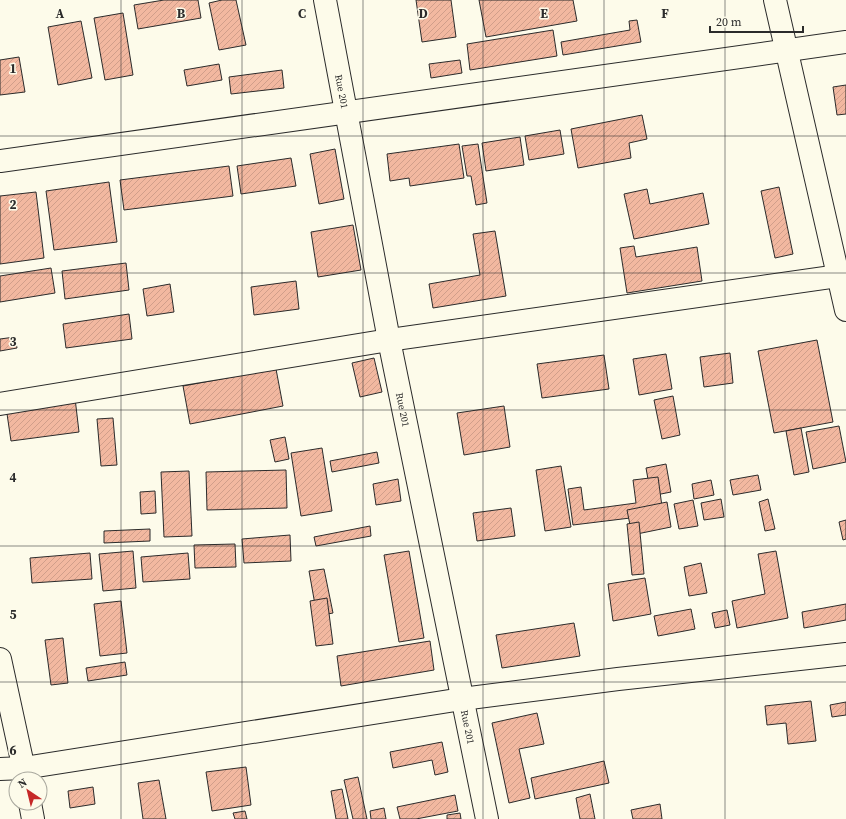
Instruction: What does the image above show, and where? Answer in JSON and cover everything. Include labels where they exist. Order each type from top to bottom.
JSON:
[{"type":"street","name":"Rue 201","points":[[325,0],[389,340],[487,819]]},
{"type":"street","points":[[775,0],[842,276],[846,310]]},
{"type":"street","points":[[0,161],[846,42]]},
{"type":"street","points":[[0,404],[389,340],[842,276]]},
{"type":"street","points":[[42,771],[462,699],[618,679],[846,654]]},
{"type":"street","points":[[0,659],[24,771]]},
{"type":"street","points":[[0,769],[10,771]]},
{"type":"building","points":[[164,0],[198,0],[201,18],[138,29],[134,5]]},
{"type":"building","points":[[222,0],[236,0],[246,45],[219,50],[209,3]]},
{"type":"building","points":[[416,0],[451,0],[456,37],[422,42]]},
{"type":"building","points":[[479,0],[573,0],[577,21],[486,37]]},
{"type":"building","points":[[123,13],[133,75],[105,80],[94,18]]},
{"type":"building","points":[[637,20],[641,42],[563,55],[561,42],[630,30],[629,21]]},
{"type":"building","points":[[81,21],[92,78],[58,85],[48,27]]},
{"type":"building","points":[[553,30],[557,56],[470,70],[467,44]]},
{"type":"building","points":[[19,57],[25,92],[0,95],[0,60]]},
{"type":"building","points":[[460,60],[462,73],[431,78],[429,64]]},
{"type":"building","points":[[219,64],[222,80],[187,86],[184,70]]},
{"type":"building","points":[[282,70],[284,88],[231,94],[229,77]]},
{"type":"building","points":[[846,85],[846,114],[837,115],[833,87]]},
{"type":"building","points":[[642,115],[647,139],[629,143],[631,158],[578,168],[571,129]]},
{"type":"building","points":[[560,130],[564,154],[529,160],[525,136]]},
{"type":"building","points":[[520,137],[524,165],[486,171],[482,143]]},
{"type":"building","points":[[459,144],[464,178],[410,186],[409,178],[390,181],[387,154]]},
{"type":"building","points":[[478,144],[487,203],[476,205],[471,176],[467,176],[462,146]]},
{"type":"building","points":[[335,149],[344,199],[319,204],[310,154]]},
{"type":"building","points":[[291,158],[296,186],[241,194],[237,166]]},
{"type":"building","points":[[229,166],[233,196],[124,210],[120,180]]},
{"type":"building","points":[[109,182],[117,242],[54,250],[46,191]]},
{"type":"building","points":[[779,187],[793,254],[775,258],[761,191]]},
{"type":"building","points":[[647,189],[650,204],[703,193],[709,224],[634,239],[624,194]]},
{"type":"building","points":[[36,192],[44,258],[0,264],[0,196]]},
{"type":"building","points":[[353,225],[361,270],[318,277],[311,232]]},
{"type":"building","points":[[495,231],[506,296],[433,308],[429,284],[480,275],[473,234]]},
{"type":"building","points":[[634,246],[636,257],[697,247],[702,281],[627,293],[620,248]]},
{"type":"building","points":[[126,263],[129,290],[65,299],[62,271]]},
{"type":"building","points":[[51,268],[55,293],[0,302],[0,276]]},
{"type":"building","points":[[296,281],[299,309],[254,315],[251,287]]},
{"type":"building","points":[[170,284],[174,312],[147,316],[143,289]]},
{"type":"building","points":[[129,314],[132,339],[66,348],[63,324]]},
{"type":"building","points":[[15,337],[17,348],[0,351],[0,339]]},
{"type":"building","points":[[817,340],[833,422],[774,433],[758,351]]},
{"type":"building","points":[[730,353],[733,383],[704,387],[700,357]]},
{"type":"building","points":[[666,354],[672,389],[639,395],[633,359]]},
{"type":"building","points":[[604,355],[609,389],[542,398],[537,364]]},
{"type":"building","points":[[374,358],[382,392],[360,397],[352,363]]},
{"type":"building","points":[[276,369],[283,406],[190,424],[183,386]]},
{"type":"building","points":[[673,396],[680,435],[662,439],[654,400]]},
{"type":"building","points":[[75,398],[79,432],[11,441],[6,407]]},
{"type":"building","points":[[504,406],[510,447],[464,455],[457,413]]},
{"type":"building","points":[[113,418],[117,465],[101,466],[97,419]]},
{"type":"building","points":[[839,426],[846,462],[813,469],[806,432]]},
{"type":"building","points":[[801,428],[809,472],[794,475],[786,431]]},
{"type":"building","points":[[285,437],[289,459],[275,462],[270,440]]},
{"type":"building","points":[[322,448],[332,511],[301,516],[291,453]]},
{"type":"building","points":[[377,452],[379,463],[332,472],[330,461]]},
{"type":"building","points":[[666,464],[671,492],[651,496],[646,468]]},
{"type":"building","points":[[561,466],[571,527],[545,531],[536,470]]},
{"type":"building","points":[[286,470],[287,508],[207,510],[206,472]]},
{"type":"building","points":[[189,471],[192,536],[164,537],[161,472]]},
{"type":"building","points":[[758,475],[761,490],[733,495],[730,480]]},
{"type":"building","points":[[658,477],[663,514],[573,525],[568,489],[581,487],[584,510],[636,503],[633,480]]},
{"type":"building","points":[[398,479],[401,501],[376,505],[373,484]]},
{"type":"building","points":[[711,480],[714,495],[694,499],[692,484]]},
{"type":"building","points":[[155,491],[156,513],[141,514],[140,492]]},
{"type":"building","points":[[721,499],[724,517],[704,520],[701,503]]},
{"type":"building","points":[[768,499],[775,529],[765,531],[759,502]]},
{"type":"building","points":[[693,500],[698,526],[679,529],[674,504]]},
{"type":"building","points":[[667,502],[671,527],[632,535],[627,510]]},
{"type":"building","points":[[511,508],[515,536],[477,541],[473,513]]},
{"type":"building","points":[[846,520],[846,539],[843,540],[839,522]]},
{"type":"building","points":[[639,522],[644,574],[632,575],[627,524]]},
{"type":"building","points":[[370,526],[371,536],[316,546],[314,537]]},
{"type":"building","points":[[150,529],[150,541],[104,543],[104,531]]},
{"type":"building","points":[[290,535],[291,561],[244,563],[242,539]]},
{"type":"building","points":[[235,544],[236,567],[195,568],[194,545]]},
{"type":"building","points":[[133,551],[136,588],[103,591],[99,554]]},
{"type":"building","points":[[409,551],[424,638],[399,642],[384,555]]},
{"type":"building","points":[[776,551],[788,618],[737,628],[732,601],[765,594],[758,554]]},
{"type":"building","points":[[90,553],[92,579],[32,583],[30,558]]},
{"type":"building","points":[[188,553],[190,579],[143,582],[141,557]]},
{"type":"building","points":[[701,563],[707,593],[689,596],[684,567]]},
{"type":"building","points":[[324,569],[333,613],[317,616],[309,571]]},
{"type":"building","points":[[645,578],[651,614],[613,621],[608,584]]},
{"type":"building","points":[[327,598],[333,644],[316,646],[310,601]]},
{"type":"building","points":[[121,601],[127,653],[100,656],[94,604]]},
{"type":"building","points":[[846,604],[846,620],[804,628],[802,612]]},
{"type":"building","points":[[691,609],[695,629],[658,636],[654,616]]},
{"type":"building","points":[[727,610],[730,625],[715,628],[712,613]]},
{"type":"building","points":[[574,623],[580,656],[502,668],[496,635]]},
{"type":"building","points":[[63,638],[68,683],[51,685],[45,640]]},
{"type":"building","points":[[430,641],[434,670],[341,686],[337,656]]},
{"type":"building","points":[[125,662],[127,675],[88,681],[86,668]]},
{"type":"building","points":[[811,701],[816,741],[788,744],[786,723],[767,725],[765,706]]},
{"type":"building","points":[[846,702],[846,715],[832,717],[830,705]]},
{"type":"building","points":[[537,713],[544,744],[519,749],[530,798],[509,803],[492,723]]},
{"type":"building","points":[[442,742],[448,772],[435,775],[432,760],[393,768],[390,752]]},
{"type":"building","points":[[604,761],[609,783],[535,799],[531,778]]},
{"type":"building","points":[[246,767],[251,805],[212,811],[206,772]]},
{"type":"building","points":[[358,777],[367,819],[353,819],[344,780]]},
{"type":"building","points":[[159,780],[166,819],[143,819],[138,783]]},
{"type":"building","points":[[93,787],[95,804],[70,808],[68,791]]},
{"type":"building","points":[[342,789],[348,819],[336,819],[331,791]]},
{"type":"building","points":[[590,794],[595,819],[580,819],[576,798]]},
{"type":"building","points":[[455,795],[458,811],[416,819],[400,819],[397,807]]},
{"type":"building","points":[[660,804],[662,819],[633,819],[631,810]]},
{"type":"building","points":[[384,808],[386,819],[371,819],[370,811]]},
{"type":"building","points":[[245,811],[247,819],[235,819],[233,813]]},
{"type":"building","points":[[460,813],[461,819],[447,819],[447,815]]}]
